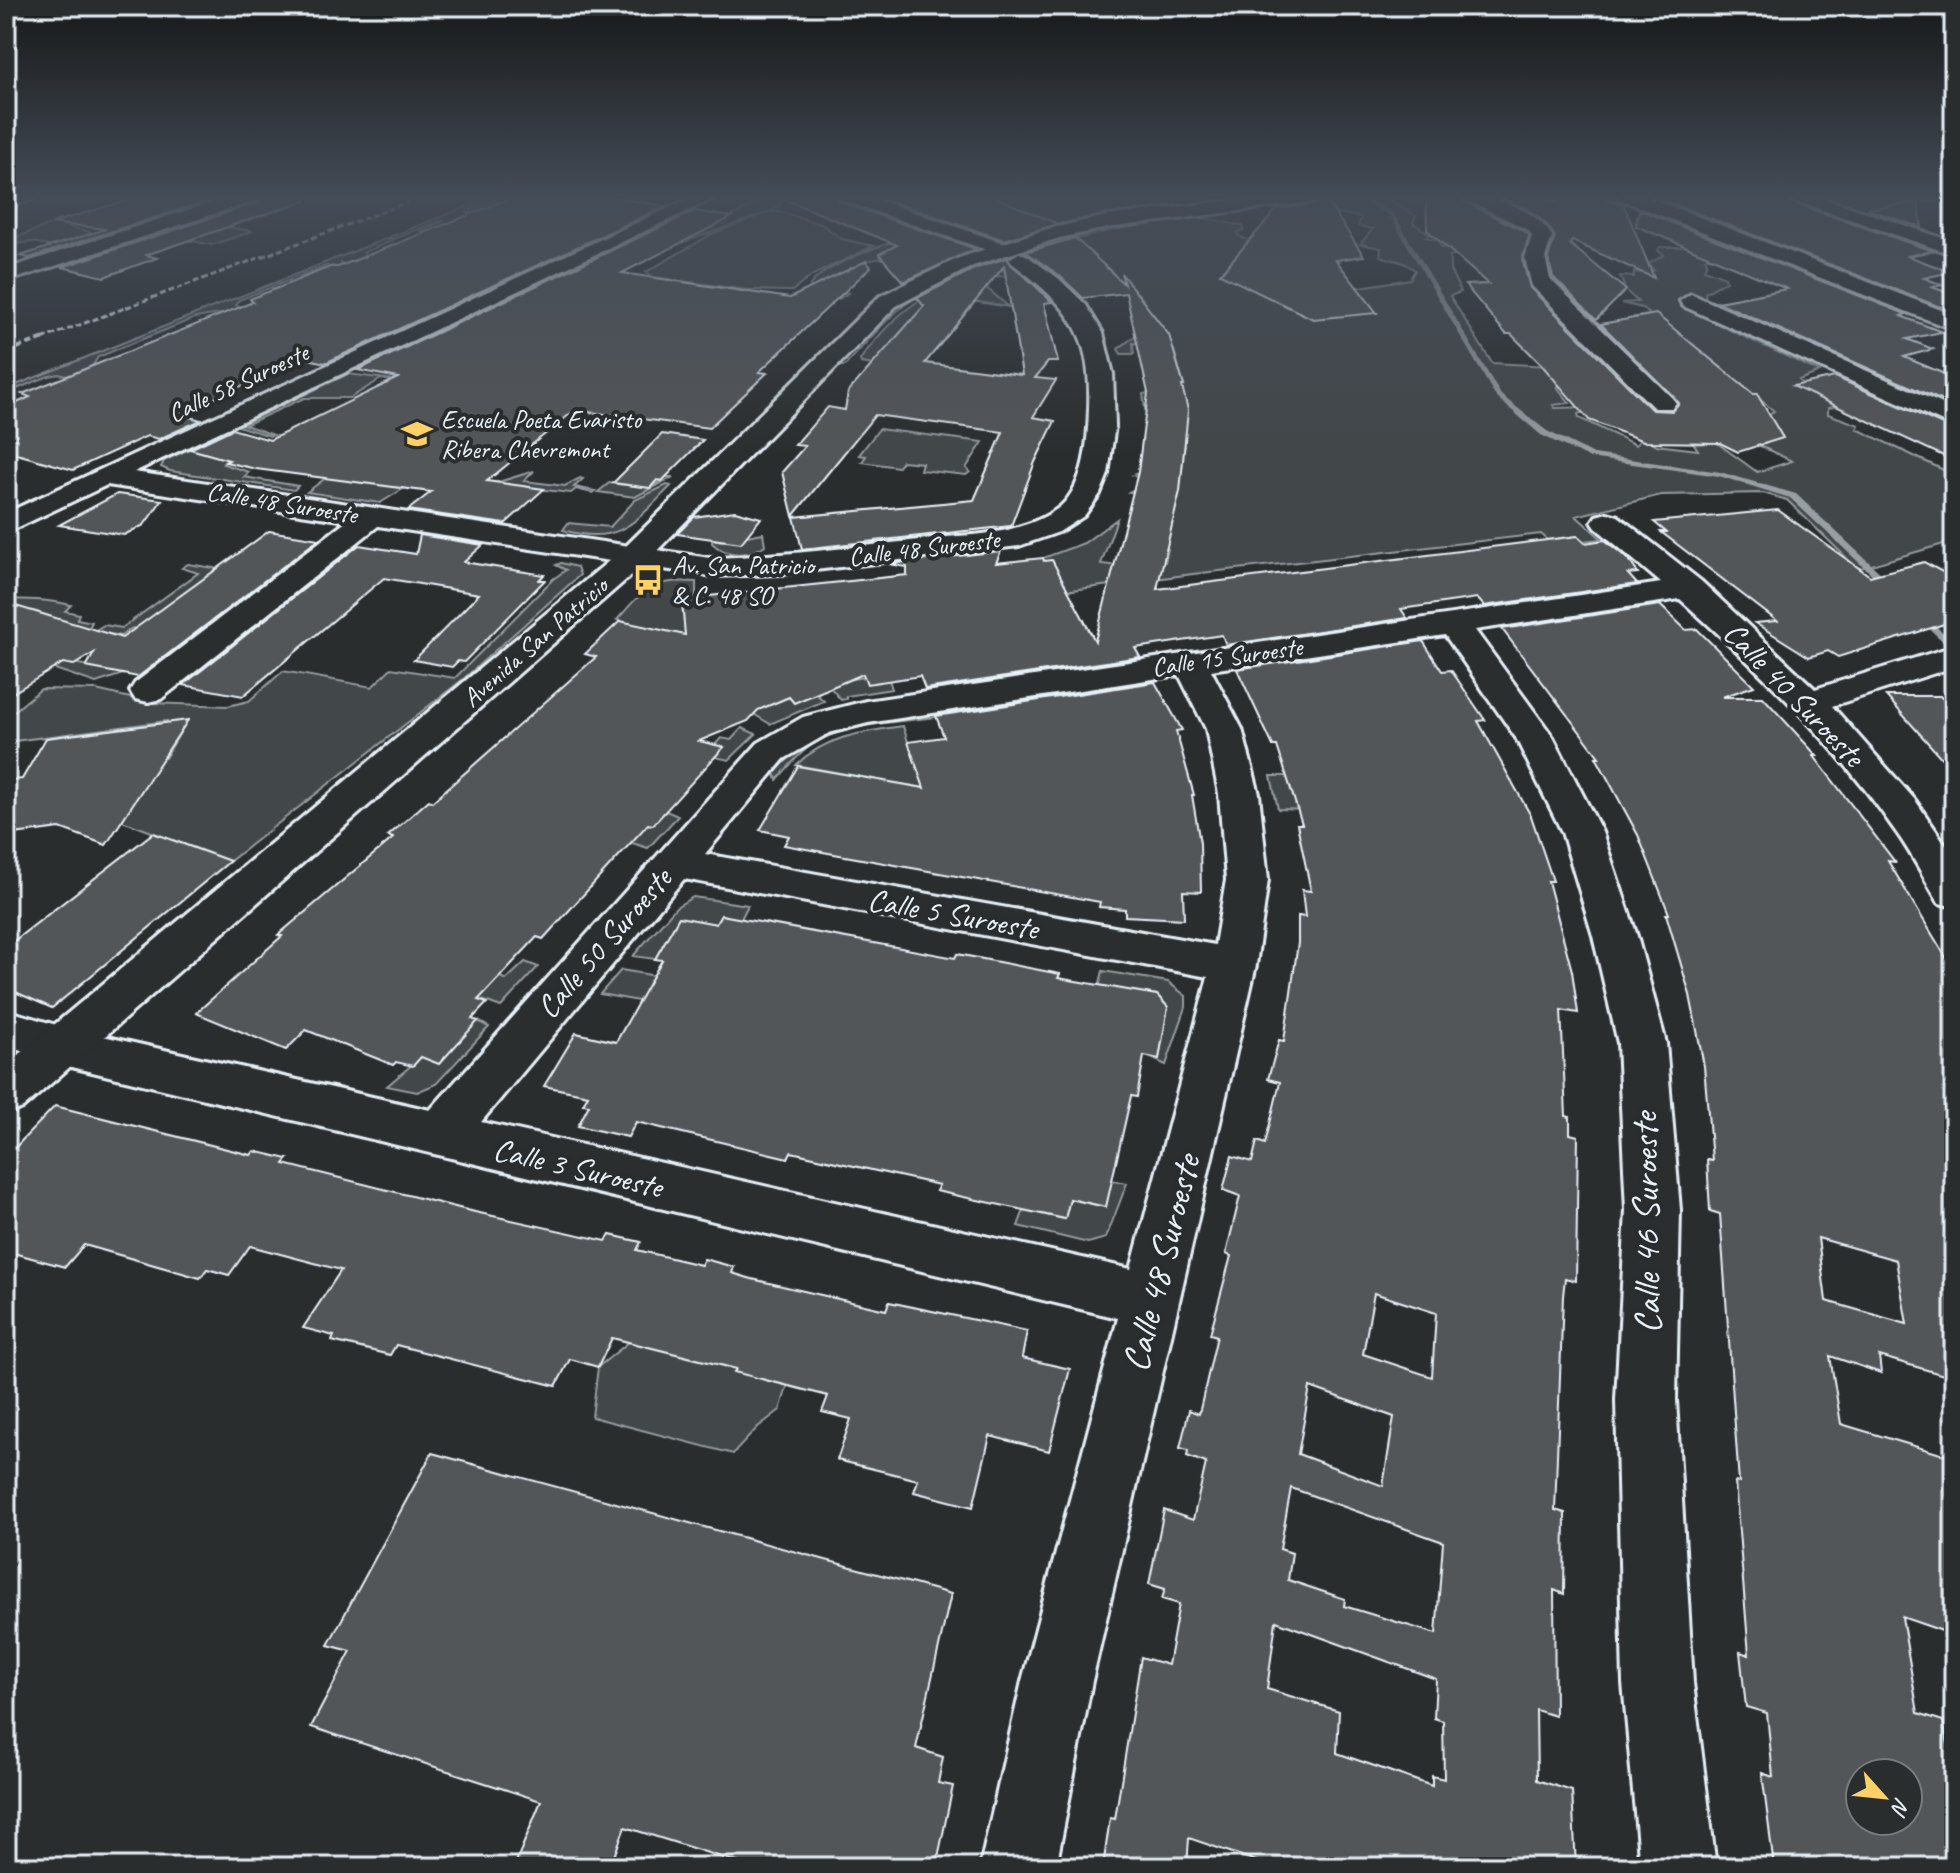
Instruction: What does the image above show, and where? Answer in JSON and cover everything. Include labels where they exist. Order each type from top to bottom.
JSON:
[{"type":"street","name":"Calle 58 Suroeste","points":[[6,524],[523,282]]},
{"type":"street","name":"Avenida San Patricio","points":[[6,1094],[633,557],[874,312],[921,282]]},
{"type":"street","name":"Calle 48 Suroeste","points":[[103,476],[710,567],[781,565],[1019,537],[1051,525],[1072,512],[1085,497],[1101,434],[1098,356],[1090,332],[1069,299],[1048,282]]},
{"type":"street","points":[[1541,282],[1663,403]]},
{"type":"street","points":[[1850,282],[1954,323]]},
{"type":"street","points":[[1691,301],[1954,419]]},
{"type":"street","points":[[148,691],[371,517]]},
{"type":"street","name":"Calle 40 Suroeste","points":[[1607,522],[1690,588],[1809,702],[1902,810],[1954,892]]},
{"type":"street","name":"Calle 15 Suroeste","points":[[771,751],[816,725],[866,712],[1690,588]]},
{"type":"street","name":"Calle 46 Suroeste","points":[[1454,624],[1534,737],[1582,832],[1615,936],[1642,1043],[1653,1210],[1646,1400],[1648,1463],[1658,1683],[1678,1867]]},
{"type":"street","points":[[1809,702],[1948,658]]},
{"type":"street","name":"Calle 48 Suroeste","points":[[1018,1867],[1057,1681],[1234,965],[1247,880],[1239,794],[1224,729],[1190,663]]},
{"type":"street","name":"Calle 50 Suroeste","points":[[438,1136],[771,751]]},
{"type":"street","name":"Calle 5 Suroeste","points":[[673,863],[1234,965]]},
{"type":"street","name":"Calle 3 Suroeste","points":[[6,1028],[63,1046],[438,1136],[1152,1300]]},
{"type":"shaded area","points":[[275,282],[284,282],[239,300],[236,305],[255,310],[236,318],[219,314],[195,318],[98,357],[93,365],[109,370],[82,380],[59,374],[6,393],[6,389]]},
{"type":"shaded area","points":[[692,282],[803,282],[792,291],[746,290]]},
{"type":"shaded area","points":[[828,282],[822,286],[848,293],[839,299],[810,292],[810,285]]},
{"type":"shaded area","points":[[936,282],[943,282],[906,304],[845,366],[839,366],[876,326],[900,305]]},
{"type":"shaded area","points":[[986,282],[983,285],[1009,307],[940,296],[887,367],[861,363],[860,360],[875,340],[905,310],[955,283]]},
{"type":"shaded area","points":[[1105,282],[1334,282],[1348,289],[1389,282],[1456,282],[1461,292],[1450,296],[1492,363],[1551,366],[1568,386],[1557,387],[1570,403],[1553,405],[1555,408],[1594,407],[1578,414],[1579,418],[1636,445],[1644,434],[1656,445],[1698,450],[1694,444],[1709,443],[1691,426],[1695,427],[1757,472],[1792,461],[1760,446],[1767,443],[1768,414],[1774,411],[1722,368],[1693,349],[1694,345],[1640,317],[1633,317],[1650,315],[1642,308],[1621,303],[1638,302],[1616,286],[1624,286],[1623,282],[1724,282],[1705,293],[1706,299],[1687,298],[1715,323],[1820,372],[1799,380],[1840,406],[1828,408],[1828,414],[1859,425],[1857,429],[1954,475],[1954,541],[1858,569],[1787,500],[1763,493],[1661,495],[1576,516],[1602,539],[1584,541],[1577,536],[1548,540],[1541,534],[1193,574],[838,621],[838,681],[865,677],[889,680],[892,689],[846,696],[841,700],[818,673],[761,709],[789,697],[794,702],[816,694],[824,701],[770,724],[681,670],[632,624],[617,620],[642,593],[669,582],[696,582],[696,597],[682,602],[853,595],[873,578],[889,583],[1062,581],[1052,560],[1044,561],[1043,558],[1084,543],[1117,519],[1101,564],[1159,570],[1161,562],[1165,562],[1168,549],[1164,548],[1172,524],[1137,493],[1129,492],[1147,482],[1133,475],[1182,468],[1180,447],[1185,447],[1183,412],[1145,409],[1143,394],[1184,386],[1174,350],[1133,343],[1134,354],[1121,354],[1118,349],[1157,319],[1134,290],[1125,286],[1102,286]]},
{"type":"shaded area","points":[[348,374],[533,398],[421,478],[380,503],[307,492],[327,477],[416,384],[381,379],[350,398],[304,398],[245,425],[274,435],[270,436],[238,426]]},
{"type":"shaded area","points":[[879,429],[983,442],[966,468],[970,472],[966,475],[920,470],[922,463],[902,461],[898,467],[862,462],[866,456],[859,455]]},
{"type":"shaded area","points":[[229,430],[218,456],[229,460],[223,464],[249,472],[244,477],[298,486],[294,490],[170,471],[161,467],[164,461]]},
{"type":"shaded area","points":[[534,471],[524,481],[565,486],[580,478],[583,479],[574,487],[595,491],[576,489],[571,493],[492,484]]},
{"type":"shaded area","points":[[666,477],[673,477],[635,497],[598,492],[609,483],[650,488]]},
{"type":"shaded area","points":[[671,486],[624,528],[598,535],[563,530],[568,523],[610,527],[635,500]]},
{"type":"shaded area","points":[[763,533],[765,545],[752,552],[731,553],[712,543],[712,539],[721,541]]},
{"type":"shaded area","points":[[561,563],[577,567],[580,575],[462,680],[230,861],[122,821],[151,758],[165,758],[184,726],[166,727],[167,721],[6,742],[6,718],[41,689],[96,690],[152,703],[228,706],[249,701],[283,671],[372,687],[391,668],[455,678],[553,579],[566,570],[556,565]]},
{"type":"shaded area","points":[[188,564],[257,575],[138,629],[132,628],[121,636],[94,631],[104,625],[122,628],[198,573],[182,568]]},
{"type":"shaded area","points":[[6,599],[71,605],[65,611],[79,614],[77,619],[92,622],[88,630],[6,605]]},
{"type":"shaded area","points":[[48,659],[123,674],[96,683],[40,664]]},
{"type":"shaded area","points":[[940,712],[943,716],[863,726],[832,735],[807,749],[777,780],[774,773],[801,747],[833,731],[868,722]]},
{"type":"shaded area","points":[[903,726],[908,742],[957,794],[796,765],[832,741]]},
{"type":"shaded area","points":[[742,728],[756,734],[729,760],[706,755],[721,738],[731,740]]},
{"type":"shaded area","points":[[1271,776],[1289,776],[1311,810],[1278,809]]},
{"type":"shaded area","points":[[666,811],[678,816],[648,848],[626,841],[643,823],[653,825]]},
{"type":"shaded area","points":[[693,897],[748,905],[741,919],[721,915],[716,924],[679,917],[655,959],[633,956],[676,907]]},
{"type":"shaded area","points":[[525,962],[538,967],[501,1007],[471,996],[493,973],[506,980]]},
{"type":"shaded area","points":[[621,970],[680,980],[666,1006],[600,994]]},
{"type":"shaded area","points":[[1103,971],[1168,982],[1186,996],[1186,1007],[1166,1065],[1149,1057],[1159,1058],[1168,1007],[1157,995],[1099,987]]},
{"type":"shaded area","points":[[478,1021],[489,1027],[436,1084],[417,1092],[387,1086],[421,1057]]},
{"type":"shaded area","points":[[1111,1180],[1127,1183],[1106,1238],[1088,1243],[1018,1226],[1024,1210],[1064,1219],[1070,1199],[1105,1207]]},
{"type":"shaded area","points":[[629,1342],[745,1344],[735,1372],[788,1384],[780,1410],[758,1427],[733,1454],[592,1417],[598,1367]]},
{"type":"building","points":[[291,282],[500,282],[325,363],[304,358],[179,414],[201,420],[159,439],[147,436],[73,470],[6,451],[6,408],[30,397],[22,394],[253,302],[250,299]]},
{"type":"building","points":[[544,282],[685,282],[790,298],[822,282],[855,282],[759,372],[767,373],[709,428],[575,410],[487,481],[544,489],[505,524],[408,510],[431,492],[256,469],[190,449],[232,429],[270,440],[398,378],[358,370]]},
{"type":"building","points":[[948,282],[991,282],[925,363],[1022,375],[1007,282],[1032,282],[1052,302],[1044,303],[1058,362],[1048,362],[1035,378],[1056,380],[1033,417],[1055,421],[1035,462],[1011,526],[802,549],[794,517],[974,500],[1003,432],[875,415],[793,516],[782,472],[805,446],[795,445],[828,407],[845,410],[848,392],[924,306],[917,298]]},
{"type":"building","points":[[1067,282],[1128,282],[1169,335],[1184,386],[1188,410],[1180,491],[1157,589],[1578,536],[1585,543],[1605,540],[1628,559],[1638,573],[1628,574],[1637,584],[1484,606],[1477,598],[1401,609],[1407,618],[1226,645],[1222,635],[1135,648],[1140,657],[925,689],[920,676],[867,684],[863,674],[794,703],[789,697],[758,710],[748,721],[699,741],[724,747],[653,825],[648,824],[543,939],[537,937],[478,1000],[487,1003],[472,1019],[478,1021],[439,1064],[421,1057],[413,1066],[396,1062],[393,1065],[306,1030],[286,1050],[196,1013],[282,936],[278,935],[393,838],[388,836],[429,800],[432,802],[596,657],[585,654],[620,621],[685,635],[682,602],[690,601],[690,598],[907,575],[907,567],[889,564],[1001,551],[996,563],[1043,558],[1044,561],[1052,560],[1095,641],[1138,472],[1148,393],[1126,293],[1083,298]]},
{"type":"building","points":[[1237,282],[1353,282],[1377,313],[1313,319]]},
{"type":"building","points":[[1486,282],[1528,282],[1530,288],[1652,410],[1672,411],[1679,403],[1601,324],[1656,314],[1753,394],[1757,394],[1783,438],[1738,452],[1720,443],[1646,442],[1589,420],[1540,363],[1511,334],[1506,334],[1465,285],[1488,284]]},
{"type":"building","points":[[1558,282],[1617,282],[1626,290],[1596,320]]},
{"type":"building","points":[[1771,282],[1825,282],[1906,314],[1901,316],[1942,332],[1907,339],[1933,349],[1904,357],[1954,378],[1954,406],[1718,302],[1787,289]]},
{"type":"building","points":[[1876,282],[1943,285],[1932,287],[1954,295],[1954,303],[1940,307]]},
{"type":"building","points":[[1835,377],[1954,430],[1954,461],[1793,386]]},
{"type":"building","points":[[662,434],[703,440],[662,481],[657,480],[650,488],[613,483]]},
{"type":"building","points":[[117,494],[162,500],[144,525],[124,535],[59,525]]},
{"type":"building","points":[[1778,510],[1870,576],[1924,562],[1954,578],[1954,621],[1838,657],[1828,651],[1809,657],[1755,623],[1777,621],[1661,532],[1666,532],[1654,522]]},
{"type":"building","points":[[735,511],[761,518],[741,543],[677,534],[694,517]]},
{"type":"building","points":[[269,531],[319,539],[138,677],[86,667],[94,653],[74,665],[63,663],[6,697],[6,603],[122,638]]},
{"type":"building","points":[[420,535],[483,545],[464,562],[544,575],[539,580],[545,580],[464,662],[458,661],[452,667],[414,660],[479,594],[384,578],[243,696],[183,685],[359,545],[416,554]]},
{"type":"building","points":[[1660,605],[1686,630],[1697,629],[1754,686],[1722,697],[1763,697],[1817,756],[1814,756],[1895,862],[1888,861],[1947,959],[1954,959],[1954,1378],[1879,1356],[1881,1373],[1830,1356],[1841,1424],[1954,1458],[1954,1635],[1902,1617],[1918,1713],[1943,1721],[1954,1772],[1954,1867],[1774,1867],[1762,1773],[1773,1777],[1767,1713],[1746,1707],[1740,1652],[1749,1655],[1735,1482],[1739,1483],[1720,1214],[1710,1211],[1707,1159],[1712,1160],[1704,1066],[1690,995],[1666,914],[1669,914],[1638,835],[1596,757],[1599,757],[1502,629]],"holes":[[[1818,1238],[1896,1260],[1907,1324],[1826,1301]]]},
{"type":"building","points":[[1423,641],[1442,671],[1451,670],[1485,720],[1478,721],[1531,816],[1553,881],[1548,881],[1572,971],[1578,1013],[1561,1010],[1566,1116],[1570,1117],[1570,1134],[1578,1136],[1576,1281],[1565,1278],[1563,1296],[1555,1510],[1565,1513],[1564,1594],[1554,1590],[1555,1716],[1536,1710],[1537,1780],[1572,1791],[1576,1867],[1258,1867],[1259,1862],[1189,1838],[1187,1867],[1103,1867],[1110,1818],[1115,1819],[1141,1657],[1168,1665],[1179,1604],[1162,1599],[1165,1589],[1149,1584],[1164,1510],[1193,1520],[1206,1463],[1187,1456],[1188,1450],[1180,1448],[1189,1410],[1199,1414],[1217,1336],[1210,1334],[1231,1256],[1226,1254],[1240,1196],[1223,1190],[1232,1156],[1252,1162],[1257,1141],[1265,1144],[1280,1082],[1268,1079],[1279,1040],[1284,1041],[1298,943],[1298,916],[1305,917],[1302,890],[1311,891],[1297,824],[1302,824],[1277,746],[1273,746],[1237,669]],"holes":[[[1374,1293],[1436,1313],[1432,1377],[1363,1354]],[[1310,1387],[1394,1417],[1383,1486],[1298,1454]],[[1291,1488],[1443,1542],[1436,1634],[1344,1606],[1345,1599],[1288,1580],[1292,1553],[1280,1549]],[[1276,1621],[1436,1679],[1434,1718],[1443,1721],[1444,1779],[1432,1776],[1432,1786],[1337,1753],[1339,1711],[1267,1689]]]},
{"type":"building","points":[[1155,682],[1182,730],[1176,731],[1194,795],[1200,843],[1201,892],[1183,891],[1184,919],[1125,916],[1125,909],[1099,907],[1100,902],[784,845],[789,836],[760,830],[798,766],[924,788],[908,742],[944,737],[936,716]]},
{"type":"building","points":[[1886,696],[1940,696],[1954,710],[1954,772]]},
{"type":"building","points":[[188,720],[106,845],[60,828],[6,835],[6,781],[22,779],[46,738]]},
{"type":"building","points":[[153,833],[230,861],[52,1008],[6,988],[6,947]]},
{"type":"building","points":[[721,915],[955,958],[957,954],[1060,974],[1058,978],[1157,995],[1168,1007],[1159,1059],[1144,1056],[1137,1097],[1131,1096],[1106,1207],[1070,1199],[1065,1219],[936,1191],[939,1185],[791,1152],[788,1158],[636,1122],[628,1137],[578,1126],[589,1105],[583,1104],[588,1095],[544,1086],[576,1033],[616,1042],[662,960],[655,959],[679,917],[716,924]]},
{"type":"building","points":[[55,1106],[251,1155],[254,1151],[288,1159],[284,1164],[475,1212],[606,1241],[610,1235],[641,1242],[637,1250],[701,1265],[704,1259],[734,1267],[732,1273],[752,1279],[886,1310],[889,1302],[1027,1331],[1022,1358],[1070,1369],[1049,1451],[990,1436],[973,1507],[914,1492],[918,1480],[837,1460],[851,1419],[822,1412],[828,1396],[734,1372],[736,1369],[612,1338],[598,1367],[570,1359],[556,1386],[396,1345],[390,1355],[332,1341],[334,1336],[303,1328],[341,1270],[250,1246],[229,1275],[207,1269],[200,1278],[84,1245],[65,1267],[6,1251],[6,1157]]},
{"type":"building","points":[[432,1453],[951,1594],[916,1748],[943,1757],[938,1783],[953,1786],[936,1867],[753,1867],[625,1827],[610,1867],[514,1867],[541,1801],[311,1727],[351,1651],[328,1645]]},
{"type":"waterway","points":[[1431,282],[1498,396],[1544,433],[1592,456],[1720,474],[1793,496],[1886,583]]},
{"type":"waterway","points":[[1923,618],[1954,647]]},
{"type":"railway","points":[[42,339],[193,282]]},
{"type":"railway","points":[[6,352],[47,337]]},
{"type":"place","name":"Escuela Poeta Evaristo Ribera Chevremont","points":[[417,434]]},
{"type":"place","name":"Av. San Patricio & C. 48 SO","points":[[648,580]]}]
